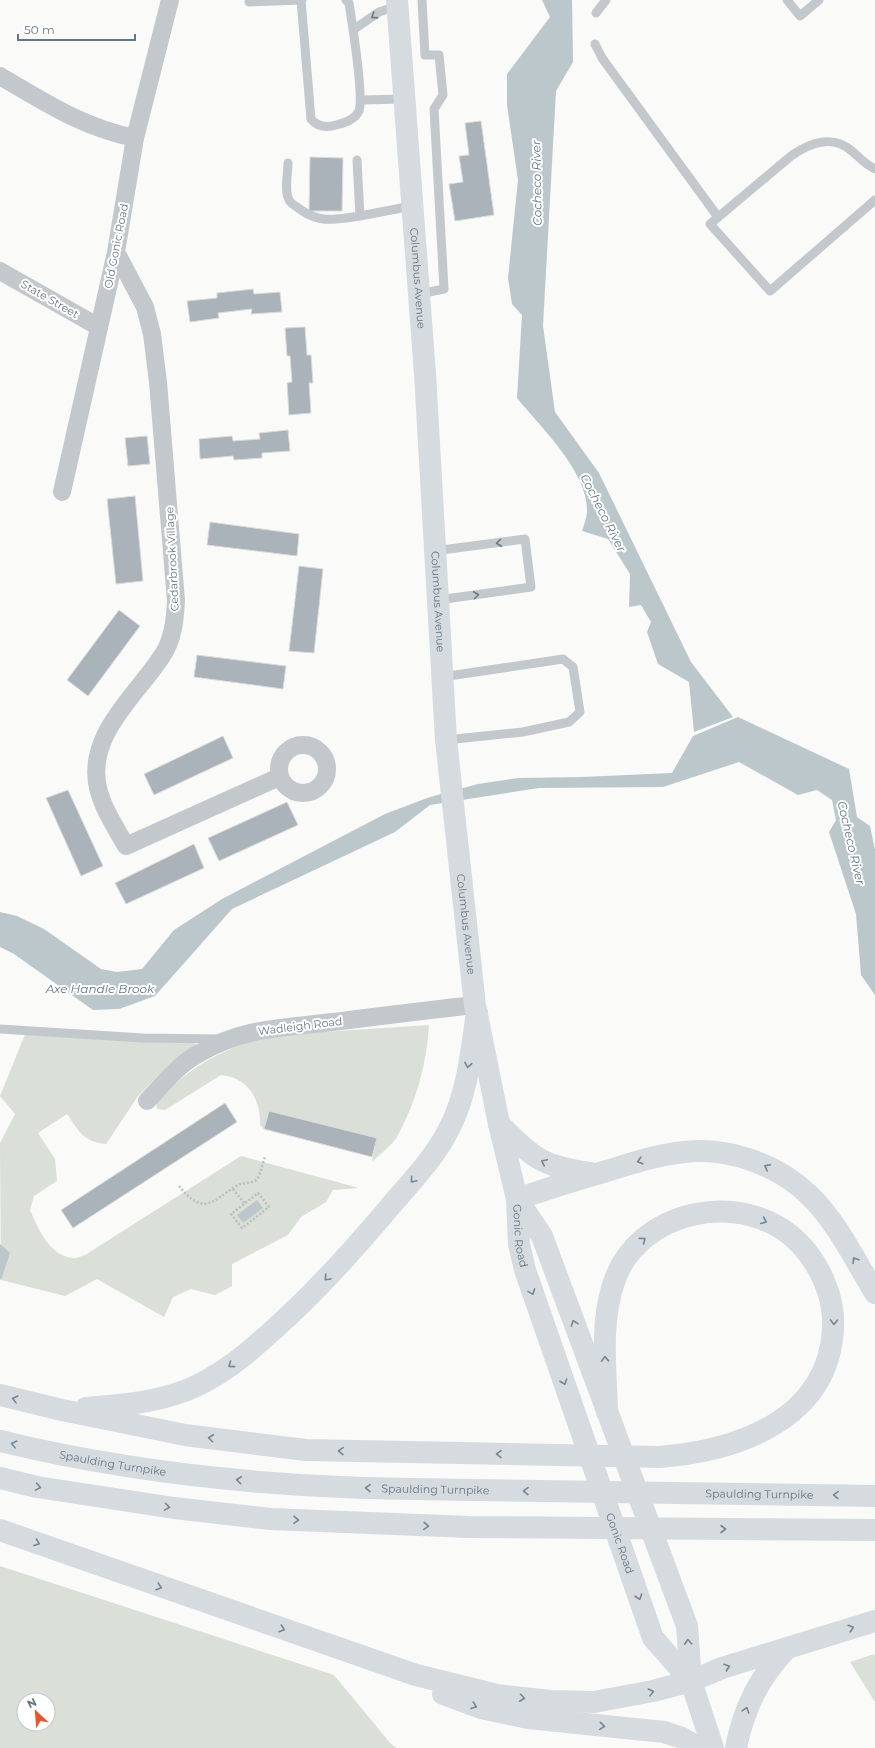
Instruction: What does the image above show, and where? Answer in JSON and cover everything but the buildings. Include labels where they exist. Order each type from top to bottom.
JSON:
[{"type":"main road","name":"Columbus Avenue","points":[[397,3],[419,294],[446,740],[476,1009],[499,1124],[517,1199]]},
{"type":"main road","points":[[62,1410],[144,1403],[187,1390],[217,1375],[250,1351],[292,1314],[352,1252],[436,1151],[450,1127],[463,1091],[476,1009]]},
{"type":"main road","points":[[499,1124],[540,1161],[560,1169],[595,1174]]},
{"type":"main road","points":[[517,1199],[651,1158],[684,1152],[712,1152],[740,1157],[766,1166],[791,1181],[809,1195],[824,1212],[875,1293]]},
{"type":"main road","name":"Gonic Road","points":[[517,1199],[542,1236],[687,1626],[691,1681],[713,1748]]},
{"type":"main road","name":"Gonic Road","points":[[517,1199],[519,1244],[525,1270],[653,1638],[691,1681]]},
{"type":"main road","points":[[0,1395],[62,1410],[185,1435],[306,1450],[659,1457],[686,1455],[740,1441],[763,1431],[787,1416],[807,1398],[820,1379],[833,1340],[834,1317],[830,1297],[813,1260],[800,1244],[783,1230],[765,1220],[746,1214],[727,1211],[706,1211],[684,1216],[661,1227],[638,1244],[623,1263],[613,1284],[606,1310],[605,1339],[607,1412]]},
{"type":"main road","name":"Spaulding Turnpike","points":[[0,1441],[107,1463],[181,1474],[340,1487],[565,1492],[875,1496]]},
{"type":"main road","points":[[0,1478],[36,1487],[166,1507],[270,1519],[371,1524],[578,1528],[875,1530]]},
{"type":"main road","points":[[0,1530],[416,1675],[497,1695],[550,1701],[601,1701],[630,1696],[691,1681],[722,1668],[875,1621]]},
{"type":"main road","points":[[736,1748],[748,1706],[756,1687],[771,1665],[787,1648]]},
{"type":"main road","points":[[416,1675],[441,1693],[481,1708],[528,1718],[664,1732],[682,1738],[700,1748]]},
{"type":"street","name":"Old Gonic Road","points":[[62,492],[116,252],[135,138],[170,0]]},
{"type":"street","points":[[0,76],[62,113],[89,125],[135,138]]},
{"type":"street","name":"Cedarbrook Village","points":[[116,252],[145,307],[152,334],[158,382],[176,601],[171,637],[162,656],[121,708],[98,752],[96,772],[98,789],[105,806],[126,846],[280,777]]},
{"type":"street","name":"State Street","points":[[0,271],[99,327]]},
{"type":"street","name":"Wadleigh Road","points":[[147,1101],[172,1075],[198,1054],[230,1039],[253,1032],[282,1026],[476,1009]]},
{"type":"lane","points":[[249,2],[301,0],[311,119],[315,123],[322,126],[334,126],[351,120],[359,112],[361,100],[349,3],[346,0]]},
{"type":"lane","points":[[419,294],[444,288],[434,109],[443,95],[439,55],[425,55],[422,0]]},
{"type":"lane","points":[[596,13],[606,0]]},
{"type":"lane","points":[[788,0],[800,16],[819,0]]},
{"type":"lane","points":[[353,30],[379,12],[397,3]]},
{"type":"lane","points":[[595,44],[602,58],[718,218]]},
{"type":"lane","points":[[361,100],[404,98]]},
{"type":"lane","points":[[875,169],[865,164],[841,143],[829,141],[817,142],[804,147],[791,156],[710,224],[770,291],[875,200]]},
{"type":"lane","points":[[358,160],[360,216]]},
{"type":"lane","points":[[288,163],[287,193],[289,200],[311,216],[322,220],[360,216],[412,206]]},
{"type":"lane","points":[[434,551],[525,539],[531,587],[437,600]]},
{"type":"lane","points":[[442,677],[563,659],[573,667],[580,712],[569,722],[523,732],[446,740]]},
{"type":"lane","points":[[0,1029],[143,1038],[230,1039]]},
{"type":"path","points":[[179,1186],[189,1198],[202,1204],[217,1200],[240,1184],[255,1181],[259,1175],[265,1157]]},
{"type":"path","points":[[233,1189],[245,1204]]},
{"type":"path","points":[[258,1193],[269,1207],[242,1228],[231,1214],[245,1204],[258,1193]]},
{"type":"shaded area","points":[[429,1025],[426,1054],[420,1082],[410,1109],[396,1139],[372,1162],[376,1138],[269,1111],[264,1129],[260,1125],[258,1107],[251,1091],[239,1080],[230,1077],[221,1075],[165,1110],[157,1109],[156,1101],[197,1067],[226,1051],[258,1039],[277,1035]]},
{"type":"shaded area","points":[[26,1032],[191,1041],[198,1046],[161,1073],[138,1096],[106,1144],[92,1141],[82,1135],[67,1114],[38,1133],[55,1159],[57,1181],[34,1196],[30,1210],[41,1233],[51,1247],[65,1256],[77,1258],[85,1255],[241,1156],[359,1188],[333,1190],[326,1202],[301,1217],[288,1235],[232,1264],[232,1286],[215,1295],[191,1289],[173,1297],[164,1317],[97,1279],[65,1296],[1,1280],[0,1143],[15,1114],[0,1096]]},
{"type":"shaded area","points":[[0,1566],[334,1675],[391,1744],[397,1748],[0,1748]]},
{"type":"shaded area","points":[[874,1654],[875,1656],[875,1702],[850,1662]]},
{"type":"water","name":"Cocheco River","points":[[542,0],[572,0],[573,62],[556,91],[543,326],[555,412],[599,473],[691,662],[733,717],[694,732],[689,682],[658,664],[647,632],[651,622],[641,605],[629,607],[630,574],[608,539],[582,531],[587,513],[586,498],[580,482],[562,451],[517,398],[522,315],[512,304],[508,278],[518,180],[507,105],[507,74],[550,17]]},
{"type":"water","name":"Axe Handle Brook","points":[[738,717],[849,769],[857,817],[870,826],[875,850],[875,995],[861,975],[856,914],[829,832],[836,820],[832,800],[817,790],[798,795],[739,762],[663,787],[539,788],[430,805],[395,832],[232,909],[155,996],[119,1009],[93,1010],[14,954],[0,947],[0,912],[17,916],[44,929],[101,969],[117,972],[142,969],[174,930],[222,899],[385,814],[430,797],[478,784],[519,778],[672,773],[693,736]]},
{"type":"water","points":[[257,1200],[263,1208],[243,1223],[237,1215]]},
{"type":"water","points":[[0,1244],[10,1253],[1,1280],[0,1279]]}]
